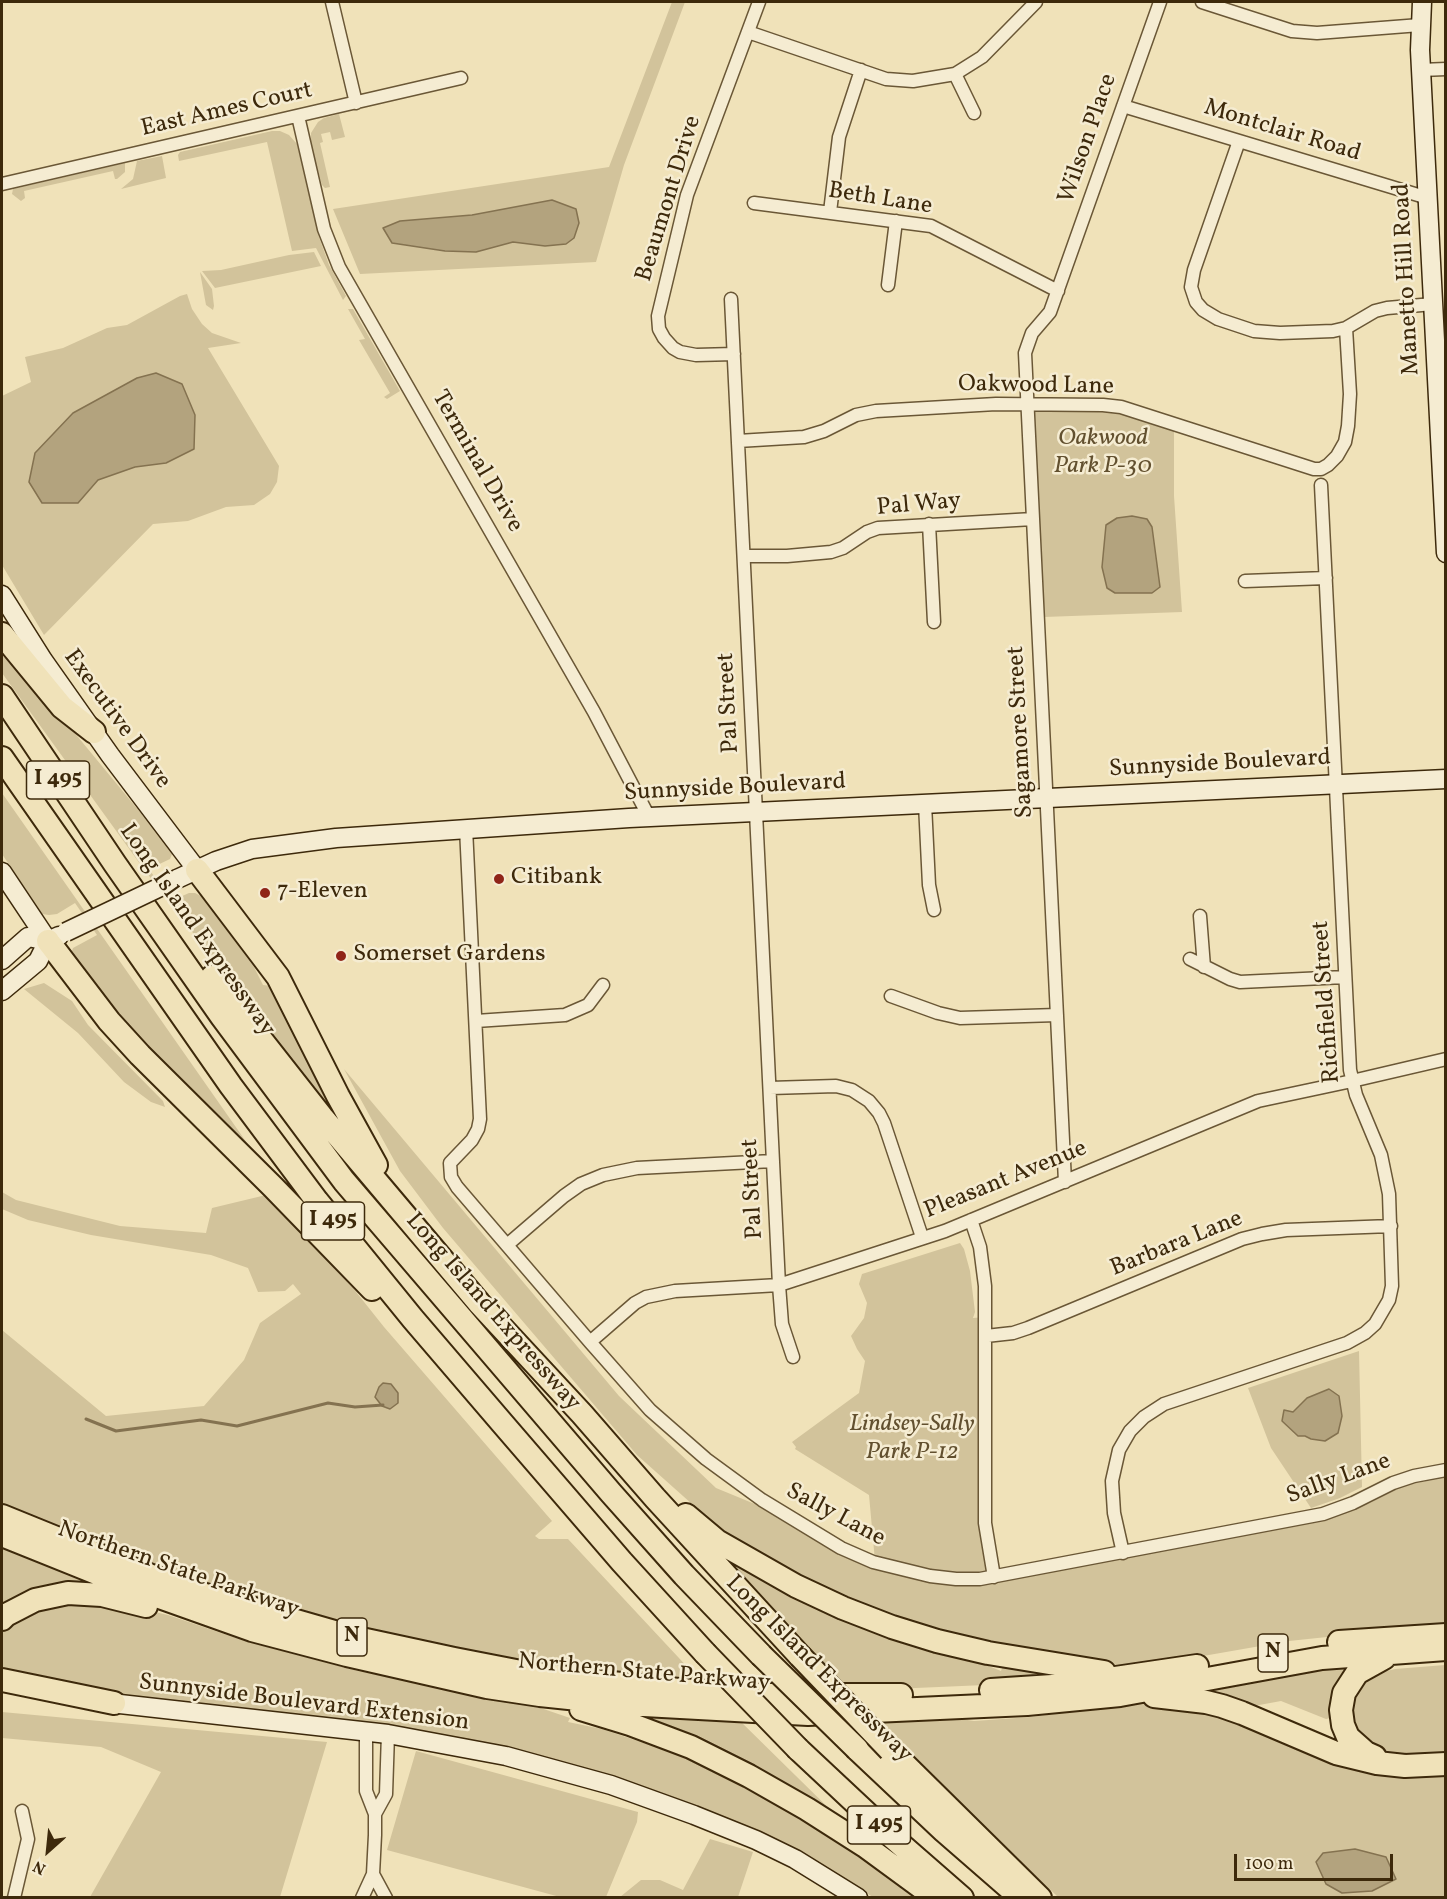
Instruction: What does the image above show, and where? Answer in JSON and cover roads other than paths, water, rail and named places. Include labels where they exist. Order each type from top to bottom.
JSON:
[{"type":"highway","points":[[2,634],[62,707],[94,732]]},
{"type":"highway","name":"Long Island Expressway","points":[[2,696],[228,1025],[344,1181],[684,1575],[760,1655],[857,1749],[944,1831],[1021,1898]]},
{"type":"highway","name":"I 495","points":[[2,758],[231,1086],[281,1153],[413,1319],[622,1562],[705,1653],[798,1749],[891,1836],[962,1898]]},
{"type":"highway","points":[[187,874],[278,977],[338,1096],[375,1163],[388,1197]]},
{"type":"highway","points":[[161,929],[194,954],[388,1197],[479,1303],[582,1414],[655,1498],[800,1656],[1040,1898]]},
{"type":"highway","points":[[57,937],[109,1021],[140,1055],[273,1187],[503,1424]]},
{"type":"highway","points":[[582,1414],[691,1520],[717,1541],[796,1586],[843,1608],[937,1641],[1167,1697],[1222,1706],[1336,1753],[1377,1763],[1405,1766],[1446,1764]]},
{"type":"highway","name":"Northern State Parkway","points":[[2,1516],[135,1570],[301,1624],[363,1640],[521,1672],[679,1690],[757,1695],[896,1695],[1068,1685],[1123,1685],[1322,1658],[1446,1649]]},
{"type":"highway","name":"Northern State Parkway","points":[[2,1535],[134,1588],[252,1630],[358,1658],[487,1687],[626,1704],[808,1714],[1027,1704],[1340,1642],[1446,1635]]},
{"type":"highway","points":[[2,1619],[35,1600],[68,1593],[102,1595],[175,1615],[252,1630]]},
{"type":"highway","points":[[1392,1654],[1366,1666],[1357,1673],[1344,1693],[1341,1710],[1343,1725],[1348,1737],[1366,1753],[1379,1758],[1406,1761],[1446,1759]]},
{"type":"highway","points":[[2,1680],[114,1703]]},
{"type":"highway","points":[[540,1695],[681,1743],[749,1776],[856,1840],[936,1898]]},
{"type":"main road","name":"Manetto Hill Road","points":[[1422,2],[1421,70],[1446,553]]},
{"type":"main road","name":"Executive Drive","points":[[2,595],[43,660],[126,777],[187,874]]},
{"type":"main road","name":"Sunnyside Boulevard","points":[[2,960],[28,937],[57,937],[187,874],[252,849],[287,843],[466,828],[649,817],[1446,779]]},
{"type":"main road","points":[[2,872],[57,937],[38,961],[2,991]]},
{"type":"main road","name":"Sunnyside Boulevard Extension","points":[[2,1690],[366,1731],[506,1756],[578,1775],[653,1799],[756,1840],[795,1859],[858,1898]]},
{"type":"street","points":[[332,2],[356,103]]},
{"type":"street","name":"Beaumont Drive","points":[[734,354],[696,355],[680,352],[664,338],[659,329],[658,316],[687,195],[759,2]]},
{"type":"street","points":[[748,32],[886,79],[913,81],[955,74],[982,57],[1036,2]]},
{"type":"street","name":"Wilson Place","points":[[1058,291],[1160,2]]},
{"type":"street","points":[[1202,2],[1292,31],[1317,33],[1420,25]]},
{"type":"street","points":[[1421,70],[1446,69]]},
{"type":"street","points":[[830,212],[839,136],[861,70]]},
{"type":"street","points":[[955,74],[974,113]]},
{"type":"street","name":"East Ames Court","points":[[2,184],[461,78]]},
{"type":"street","name":"Montclair Road","points":[[1123,106],[1428,198]]},
{"type":"street","name":"Terminal Drive","points":[[298,116],[324,229],[339,267],[594,712],[649,817]]},
{"type":"street","points":[[1239,141],[1194,270],[1191,287],[1196,302],[1203,310],[1218,319],[1254,331],[1280,333],[1333,331],[1346,328],[1375,311],[1433,304]]},
{"type":"street","name":"Beth Lane","points":[[754,203],[931,226],[1058,291]]},
{"type":"street","points":[[888,285],[897,221]]},
{"type":"street","name":"Sagamore Street","points":[[1058,291],[1050,312],[1032,333],[1027,344],[1024,369],[1065,1182]]},
{"type":"street","name":"Pal Street","points":[[731,300],[779,1285],[782,1324],[793,1357]]},
{"type":"street","name":"Oakwood Lane","points":[[738,441],[804,437],[824,431],[856,415],[876,411],[996,404],[1102,405],[1121,408],[1314,469],[1328,465],[1337,456],[1345,442],[1350,394],[1346,328]]},
{"type":"street","name":"Richfield Street","points":[[1123,1552],[1114,1513],[1112,1481],[1116,1457],[1130,1431],[1143,1417],[1164,1404],[1347,1343],[1365,1333],[1382,1314],[1392,1286],[1389,1194],[1381,1155],[1352,1081],[1350,1070],[1321,485]]},
{"type":"street","name":"Pal Way","points":[[744,556],[787,556],[831,552],[843,548],[867,532],[878,528],[1033,519]]},
{"type":"street","points":[[929,524],[934,622]]},
{"type":"street","points":[[1245,581],[1326,578]]},
{"type":"street","points":[[925,804],[929,885],[934,910]]},
{"type":"street","points":[[466,828],[476,1021],[565,1015],[588,1005],[603,985]]},
{"type":"street","points":[[1200,916],[1204,967]]},
{"type":"street","points":[[1190,959],[1240,982],[1345,978]]},
{"type":"street","points":[[891,996],[938,1013],[960,1018],[1057,1015]]},
{"type":"street","name":"Sally Lane","points":[[476,1021],[480,1119],[472,1140],[450,1163],[451,1177],[458,1187],[650,1410],[681,1438],[762,1500],[827,1540],[873,1562],[910,1572],[956,1579],[994,1577],[1323,1514],[1353,1503],[1393,1483],[1446,1470]]},
{"type":"street","name":"Pleasant Avenue","points":[[590,1342],[635,1303],[657,1293],[779,1285],[971,1220],[1258,1101],[1446,1059]]},
{"type":"street","points":[[770,1088],[836,1086],[852,1090],[869,1101],[884,1123],[922,1237]]},
{"type":"street","points":[[507,1245],[564,1196],[581,1184],[603,1175],[637,1168],[773,1161]]},
{"type":"street","points":[[971,1220],[983,1263],[986,1336],[985,1523],[994,1577]]},
{"type":"street","name":"Barbara Lane","points":[[986,1336],[1013,1333],[1028,1328],[1242,1239],[1262,1233],[1390,1226]]},
{"type":"street","points":[[362,1898],[373,1874],[375,1814],[366,1791],[366,1731]]},
{"type":"street","points":[[375,1814],[386,1794],[388,1734]]},
{"type":"street","points":[[14,1898],[28,1839],[22,1811]]},
{"type":"street","points":[[373,1874],[386,1898]]},
{"type":"waterway","points":[[86,1419],[116,1431],[201,1420],[237,1426],[328,1403],[355,1407],[383,1405]]},
{"type":"place","name":"Citibank","points":[[499,879]]},
{"type":"place","name":"7-Eleven","points":[[265,893]]},
{"type":"place","name":"Somerset Gardens","points":[[341,956]]},
{"type":"park label","name":"Oakwood Park P-30","points":[[1103,454]]},
{"type":"park label","name":"Lindsey-Sally Park P-12","points":[[912,1440]]}]
